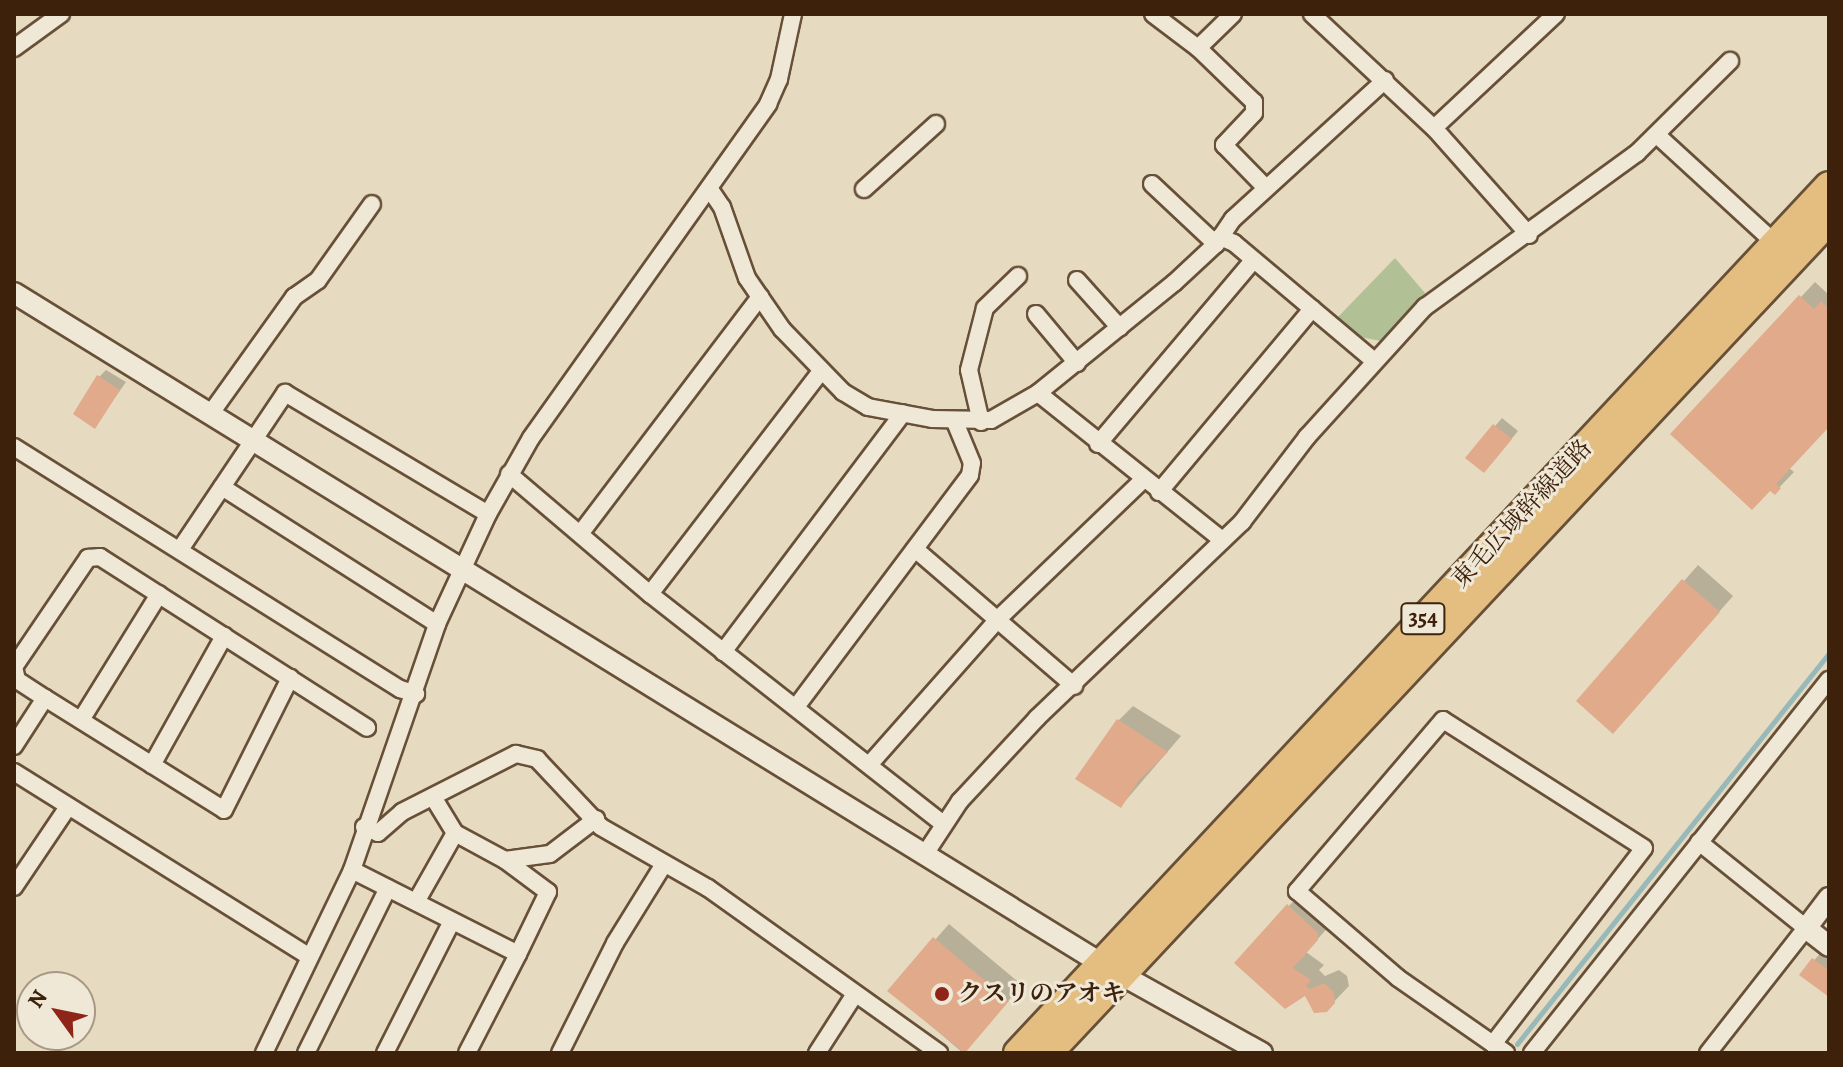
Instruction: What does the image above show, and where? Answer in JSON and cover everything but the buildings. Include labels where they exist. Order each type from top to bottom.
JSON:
[{"type":"highway","name":"東毛広域幹線道路","points":[[1048,1053],[1111,969],[1829,186]]},
{"type":"highway","name":"東毛広域幹線道路","points":[[1018,1053],[1111,969],[1829,220]]},
{"type":"street","points":[[14,48],[61,14]]},
{"type":"street","points":[[264,1053],[352,870],[364,827],[416,694],[437,624],[488,514],[509,474],[768,104],[793,14]]},
{"type":"street","points":[[1153,14],[1198,48],[1254,102],[1254,113],[1224,145],[1266,188]]},
{"type":"street","points":[[1198,48],[1233,14]]},
{"type":"street","points":[[1312,14],[1434,128],[1529,235]]},
{"type":"street","points":[[1434,128],[1556,14]]},
{"type":"street","points":[[927,851],[943,824],[1037,718],[1074,686],[1222,540],[1373,360],[1444,292],[1529,235],[1657,135],[1730,61]]},
{"type":"street","points":[[709,188],[760,297],[822,370],[855,401],[955,422],[981,422],[1038,393],[1120,328],[1218,240],[1266,188],[1385,80]]},
{"type":"street","points":[[864,189],[936,124]]},
{"type":"street","points":[[1657,135],[1775,243]]},
{"type":"street","points":[[1152,184],[1218,240],[1252,262],[1373,360]]},
{"type":"street","points":[[211,413],[294,297],[318,280],[372,204]]},
{"type":"street","points":[[1098,444],[1252,262]]},
{"type":"street","points":[[981,422],[969,370],[973,354],[985,308],[1018,276]]},
{"type":"street","points":[[1077,280],[1120,328]]},
{"type":"street","points":[[14,293],[927,851],[1111,969],[1262,1053]]},
{"type":"street","points":[[580,534],[760,297]]},
{"type":"street","points":[[1159,492],[1312,309]]},
{"type":"street","points":[[1036,314],[1077,363]]},
{"type":"street","points":[[650,594],[822,370]]},
{"type":"street","points":[[181,548],[285,393],[488,514]]},
{"type":"street","points":[[1038,393],[1143,480],[1222,540]]},
{"type":"street","points":[[723,652],[903,413]]},
{"type":"street","points":[[796,707],[972,469],[955,422]]},
{"type":"street","points":[[14,447],[141,529],[181,548],[400,689],[416,694]]},
{"type":"street","points":[[509,474],[650,594],[943,824]]},
{"type":"street","points":[[869,765],[999,618],[1143,480]]},
{"type":"street","points":[[222,487],[437,624]]},
{"type":"street","points":[[915,549],[999,618],[1074,686]]},
{"type":"street","points":[[290,678],[224,810],[17,680],[14,667],[88,558],[100,557],[159,594],[290,678],[367,728]]},
{"type":"street","points":[[81,720],[159,594]]},
{"type":"street","points":[[152,765],[224,636]]},
{"type":"street","points":[[1532,1053],[1829,680]]},
{"type":"street","points":[[14,746],[45,698]]},
{"type":"street","points":[[1443,720],[1644,848],[1500,1048],[1398,978],[1297,891],[1443,720]]},
{"type":"street","points":[[364,827],[378,833],[402,812],[516,754],[537,759],[596,819],[664,864],[708,888],[939,1053]]},
{"type":"street","points":[[14,772],[309,956]]},
{"type":"street","points":[[433,797],[455,833],[505,860],[548,892],[467,1053]]},
{"type":"street","points":[[17,877],[68,807]]},
{"type":"street","points":[[505,860],[550,854],[596,819]]},
{"type":"street","points":[[416,902],[455,833]]},
{"type":"street","points":[[1699,842],[1829,946]]},
{"type":"street","points":[[560,1053],[615,943],[664,864]]},
{"type":"street","points":[[352,870],[518,954]]},
{"type":"street","points":[[306,1053],[388,888]]},
{"type":"street","points":[[1708,1053],[1829,898]]},
{"type":"street","points":[[385,1053],[452,921]]},
{"type":"street","points":[[817,1053],[855,994]]},
{"type":"green space","points":[[1395,258],[1425,293],[1381,341],[1360,337],[1337,318]]},
{"type":"waterway","points":[[1517,1044],[1829,653]]},
{"type":"place","name":"クスリのアオキ","points":[[942,994]]}]
